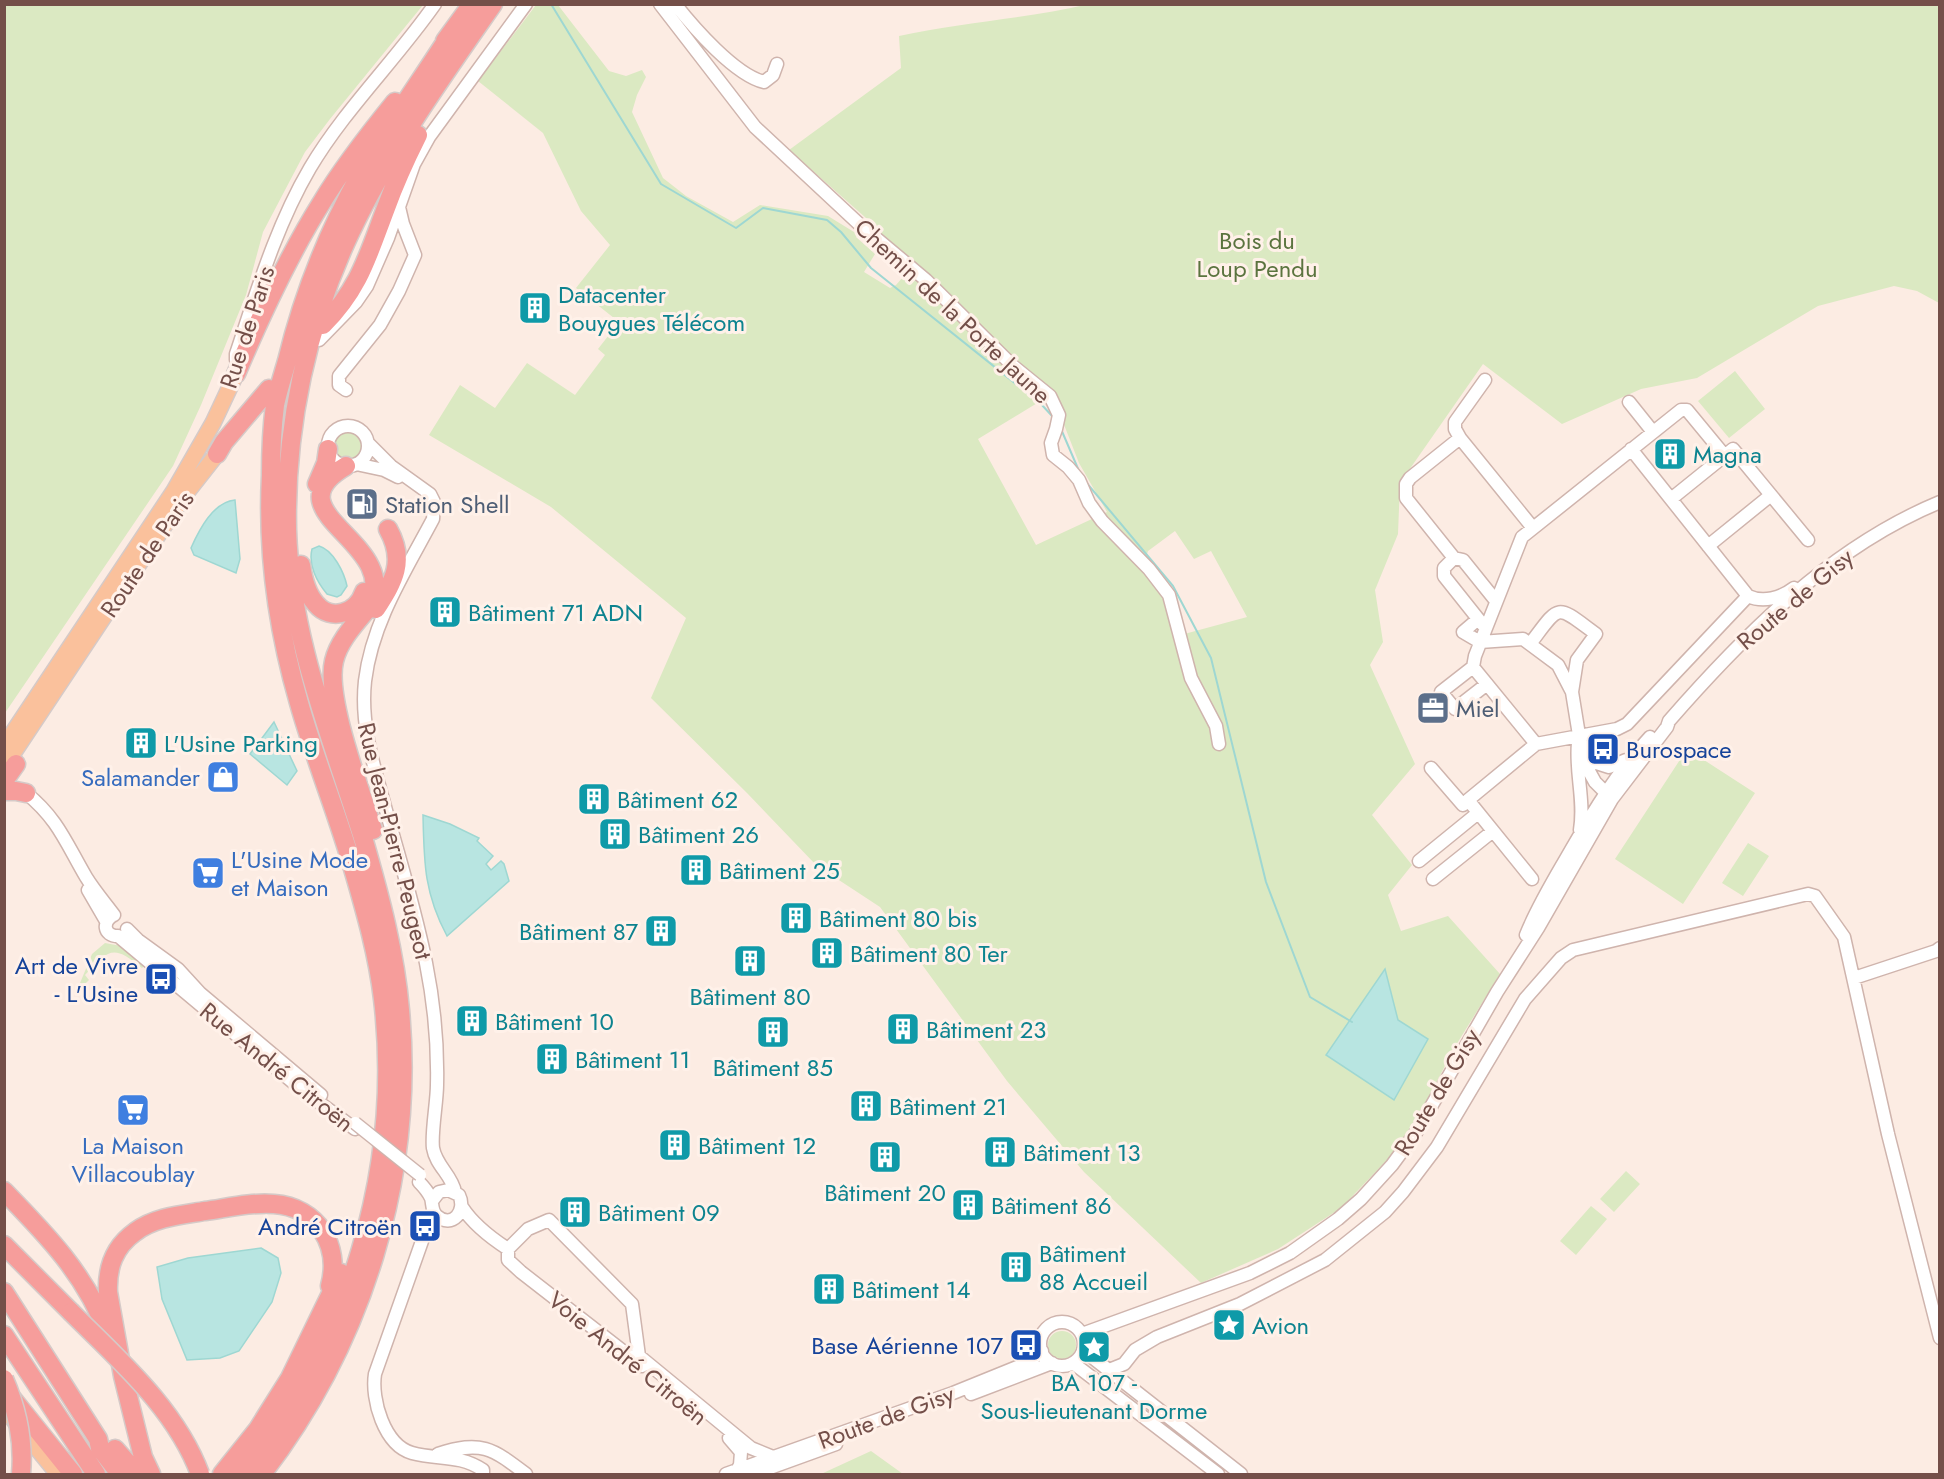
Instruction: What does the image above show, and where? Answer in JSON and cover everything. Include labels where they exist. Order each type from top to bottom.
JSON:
[{"type":"highway","points":[[242,1474],[285,1415],[326,1341],[354,1273],[372,1210],[384,1139],[387,1060],[383,994],[368,923],[353,868],[299,705],[280,627],[273,580],[269,526],[276,405],[293,336],[319,258],[361,175],[472,4]]},
{"type":"highway","points":[[400,1009],[391,943],[383,910],[362,836],[321,713],[298,623],[287,531],[292,438],[297,400],[315,326],[351,231],[400,144],[493,4]]},
{"type":"highway","points":[[321,333],[358,281],[396,182],[423,126],[506,4]]},
{"type":"highway","points":[[236,374],[263,312],[323,200],[370,133],[452,32]]},
{"type":"highway","points":[[217,454],[224,442],[268,394]]},
{"type":"highway","points":[[292,438],[298,544],[304,580],[310,597],[317,606],[336,614],[350,611],[356,606],[364,595],[366,582],[360,567],[320,518],[314,505],[313,493],[324,470],[328,449]]},
{"type":"highway","points":[[262,1474],[299,1423],[336,1357],[357,1309],[384,1225],[394,1172],[401,1111],[400,955],[386,878],[332,681],[334,659],[342,642],[372,600],[375,584],[375,575],[368,560],[325,512],[321,501],[324,484],[333,474],[351,465]]},
{"type":"highway","points":[[336,702],[339,672],[345,653],[381,600],[398,565],[397,549],[388,529]]},
{"type":"highway","points":[[4,781],[10,766]]},
{"type":"highway","points":[[4,791],[26,793]]},
{"type":"highway","points":[[222,1474],[258,1429],[278,1398],[315,1330],[344,1265],[370,1179],[379,1099],[379,1034],[368,923]]},
{"type":"highway","points":[[4,1191],[52,1241],[84,1284],[100,1313],[123,1376]]},
{"type":"highway","points":[[151,1474],[143,1457],[123,1376],[108,1292],[109,1269],[115,1253],[128,1238],[143,1227],[167,1218],[262,1203],[284,1205],[301,1211],[317,1223],[328,1239],[334,1266],[330,1286],[315,1330]]},
{"type":"highway","points":[[4,1245],[155,1398],[185,1441],[200,1474]]},
{"type":"highway","points":[[4,1292],[98,1439],[100,1448],[120,1474]]},
{"type":"highway","points":[[4,1335],[21,1357],[96,1474]]},
{"type":"highway","points":[[4,1379],[14,1405],[20,1433],[21,1474]]},
{"type":"highway","points":[[4,1388],[73,1474]]},
{"type":"highway","points":[[98,1439],[114,1448],[137,1474]]},
{"type":"main road","name":"Rue de Paris","points":[[4,746],[174,491],[213,423],[236,374]]},
{"type":"main road","name":"Route de Paris","points":[[10,766],[63,690],[79,657],[184,496],[217,454]]},
{"type":"main road","points":[[10,766],[26,793]]},
{"type":"main road","points":[[4,1408],[58,1474]]},
{"type":"street","name":"Rue de Paris","points":[[236,374],[236,354],[268,258],[310,167],[336,130],[416,32],[435,4]]},
{"type":"street","points":[[321,333],[356,302],[367,286],[388,238],[414,164],[429,137],[526,4]]},
{"type":"street","name":"Chemin de la Porte Jaune","points":[[660,4],[755,127],[858,223],[926,280],[1013,366],[1050,396],[1059,415],[1051,443],[1053,454],[1068,466],[1079,480],[1089,503],[1102,521],[1149,569],[1169,595],[1191,678],[1216,726],[1219,744]]},
{"type":"street","points":[[675,4],[706,39],[751,78],[764,82],[769,80],[777,64]]},
{"type":"street","points":[[346,390],[339,385],[339,376],[380,326],[415,255],[399,207]]},
{"type":"street","points":[[388,238],[399,236],[408,238]]},
{"type":"street","points":[[1485,380],[1455,422],[1455,429],[1533,528]]},
{"type":"street","points":[[1629,402],[1653,432]]},
{"type":"street","points":[[1486,684],[1455,710],[1441,692],[1473,667],[1480,642],[1482,623],[1496,601],[1522,537],[1681,410],[1687,410],[1725,456]]},
{"type":"street","points":[[351,465],[365,456],[368,443],[360,429],[347,425],[340,427],[330,436],[328,449],[334,460],[351,465],[384,471],[408,479]]},
{"type":"street","points":[[1460,438],[1410,478],[1406,484],[1406,498],[1455,558],[1462,560],[1496,601]]},
{"type":"street","name":"Rue Jean-Pierre Peugeot","points":[[368,443],[408,479],[429,494],[434,502],[435,510],[433,519],[383,614],[365,678],[363,709],[367,741],[412,902],[433,997],[438,1066],[433,1145],[436,1159],[451,1179],[441,1197]]},
{"type":"street","points":[[1671,499],[1733,448],[1808,540]]},
{"type":"street","points":[[1631,449],[1748,596],[1759,599],[1786,594],[1820,567],[1845,554]]},
{"type":"street","points":[[1708,546],[1771,495]]},
{"type":"street","name":"Route de Gisy","points":[[1517,958],[1542,901],[1579,835],[1607,797],[1667,727],[1669,721],[1745,639],[1845,554],[1940,502]]},
{"type":"street","points":[[1455,558],[1444,568],[1444,576],[1482,623]]},
{"type":"street","points":[[1431,768],[1462,805],[1536,744],[1617,729],[1634,718],[1687,658],[1748,596]]},
{"type":"street","points":[[1530,644],[1553,614],[1559,612],[1566,612],[1596,634],[1577,660],[1572,692],[1579,735],[1592,778],[1607,797]]},
{"type":"street","points":[[1482,623],[1463,632],[1480,642],[1519,638],[1530,644],[1558,665],[1572,692]]},
{"type":"street","points":[[1558,665],[1577,660]]},
{"type":"street","points":[[1473,667],[1536,744]]},
{"type":"street","name":"Route de Gisy","points":[[1082,1334],[1250,1273],[1290,1253],[1362,1199],[1392,1165],[1417,1131],[1517,958],[1538,928],[1607,797],[1632,757],[1662,723],[1669,721]]},
{"type":"street","points":[[1579,735],[1577,760],[1583,813],[1579,835]]},
{"type":"street","points":[[1587,760],[1609,768],[1632,757]]},
{"type":"street","points":[[1580,787],[1592,795],[1607,797]]},
{"type":"street","points":[[26,793],[39,803],[56,822],[110,918]]},
{"type":"street","points":[[1468,800],[1532,879]]},
{"type":"street","points":[[1419,861],[1478,813]]},
{"type":"street","points":[[1433,879],[1493,831]]},
{"type":"street","points":[[1109,1370],[1124,1364],[1135,1350],[1157,1337],[1240,1304],[1325,1260],[1384,1212],[1403,1192],[1437,1147],[1525,999],[1561,958],[1573,950],[1808,894],[1815,896],[1840,928],[1844,937],[1888,1134],[1940,1338]]},
{"type":"street","points":[[110,918],[124,919],[122,932],[108,933],[105,927],[110,918]]},
{"type":"street","name":"Rue André Citroën","points":[[122,932],[138,940],[178,969],[200,993],[441,1197],[462,1202],[462,1207],[472,1220],[508,1249]]},
{"type":"street","points":[[1854,978],[1940,948]]},
{"type":"street","points":[[441,1197],[380,1361],[373,1386],[380,1417],[386,1430],[409,1452],[470,1461],[483,1470],[483,1474]]},
{"type":"street","name":"Rue André Citroën","points":[[441,1197],[439,1218],[447,1220]]},
{"type":"street","points":[[423,1242],[447,1220],[457,1217],[462,1207]]},
{"type":"street","points":[[508,1249],[528,1229],[549,1220],[632,1304],[639,1356],[747,1445],[773,1457]]},
{"type":"street","name":"Voie André Citroën","points":[[508,1249],[508,1260],[521,1272],[628,1354],[736,1444],[741,1452],[742,1472]]},
{"type":"street","points":[[1053,1324],[1073,1325],[1082,1334],[1083,1350],[1073,1363],[1063,1366],[1052,1363],[1042,1351],[1043,1334],[1053,1324]]},
{"type":"street","points":[[1083,1350],[1241,1474]]},
{"type":"street","name":"Route de Gisy","points":[[742,1472],[773,1457],[952,1393],[1027,1363],[1042,1351]]},
{"type":"street","name":"Route de Gisy","points":[[742,1472],[1052,1363]]},
{"type":"street","points":[[1073,1363],[1218,1474]]},
{"type":"street","points":[[742,1472],[750,1461],[747,1445]]},
{"type":"street","points":[[434,1455],[460,1447],[481,1448],[495,1452],[526,1474]]},
{"type":"street","points":[[510,1474],[519,1474]]},
{"type":"green space","points":[[5,4],[423,5],[305,152],[263,232],[246,295],[201,405],[173,466],[5,713]]},
{"type":"green space","name":"Bois du Loup Pendu","points":[[1089,4],[1939,5],[1939,303],[1917,291],[1894,286],[1818,306],[1697,378],[1641,389],[1562,424],[1483,364],[1400,483],[1398,534],[1375,590],[1383,642],[1370,665],[1415,764],[1372,815],[1412,865],[1388,895],[1401,931],[1448,916],[1500,974],[1453,1050],[1408,1138],[1341,1208],[1278,1249],[1201,1283],[1084,1172],[1007,1081],[880,907],[816,865],[651,698],[686,618],[551,507],[429,435],[460,385],[495,408],[527,363],[575,395],[605,355],[598,349],[619,322],[576,288],[610,245],[581,211],[543,133],[478,81],[536,5],[558,5],[609,71],[626,76],[642,70],[646,77],[632,112],[663,178],[686,196],[733,222],[760,205],[828,216],[854,232],[866,218],[789,150],[901,68],[899,36]],"holes":[[[863,230],[909,270],[896,285],[890,288],[864,272],[875,254],[856,237]],[[1052,394],[1079,463],[1107,512],[1036,545],[978,439]],[[1175,531],[1194,559],[1211,551],[1247,617],[1177,636],[1165,598],[1142,569],[1148,551]]]},
{"type":"green space","points":[[1735,371],[1765,409],[1729,438],[1698,401]]},
{"type":"green space","points":[[348,430],[359,434],[363,445],[359,456],[348,460],[337,456],[333,445],[337,434]]},
{"type":"green space","points":[[1687,749],[1755,793],[1683,904],[1615,859]]},
{"type":"green space","points":[[1748,843],[1769,856],[1743,896],[1722,883]]},
{"type":"green space","points":[[105,943],[121,946],[145,965],[142,968],[118,953],[106,955],[85,975],[89,980],[78,988],[92,954]]},
{"type":"green space","points":[[1626,1171],[1640,1184],[1614,1212],[1600,1199]]},
{"type":"green space","points":[[1591,1206],[1607,1219],[1576,1255],[1560,1241]]},
{"type":"green space","points":[[1062,1331],[1072,1335],[1076,1345],[1072,1355],[1062,1359],[1052,1355],[1048,1345],[1052,1335]]},
{"type":"green space","points":[[871,1451],[903,1474],[821,1474]]},
{"type":"water","points":[[235,500],[240,559],[236,573],[194,555],[191,548],[203,525],[214,511],[227,502]]},
{"type":"water","points":[[319,546],[333,557],[346,580],[347,586],[337,597],[327,594],[314,573],[311,561],[312,549]]},
{"type":"water","points":[[274,722],[297,771],[287,785],[250,754]]},
{"type":"water","points":[[423,815],[450,824],[479,838],[477,841],[493,856],[486,864],[491,870],[501,861],[509,881],[447,936],[434,906],[427,877]]},
{"type":"water","points":[[1385,969],[1398,1020],[1428,1039],[1394,1100],[1326,1055]]},
{"type":"water","points":[[261,1248],[278,1258],[281,1273],[272,1302],[239,1351],[220,1358],[187,1360],[162,1299],[157,1267],[188,1258]]},
{"type":"waterway","points":[[551,4],[661,184],[736,228],[763,208],[827,220],[841,232],[871,268],[1041,404],[1053,417]]},
{"type":"waterway","points":[[1061,429],[1079,471]]},
{"type":"waterway","points":[[1085,481],[1173,586],[1211,658],[1266,882],[1310,997],[1352,1022]]},
{"type":"place","name":"Datacenter Bouygues Télécom","points":[[535,308]]},
{"type":"place","name":"Magna","points":[[1670,454]]},
{"type":"place","name":"Station Shell","points":[[362,504]]},
{"type":"place","name":"Bâtiment 71 ADN","points":[[445,612]]},
{"type":"place","name":"Miel","points":[[1433,708]]},
{"type":"place","name":"L'Usine Parking","points":[[141,743]]},
{"type":"place","name":"Burospace","points":[[1603,749]]},
{"type":"place","name":"Salamander","points":[[223,777]]},
{"type":"place","name":"Bâtiment 62","points":[[594,799]]},
{"type":"place","name":"Bâtiment 26","points":[[615,834]]},
{"type":"place","name":"Bâtiment 25","points":[[696,870]]},
{"type":"place","name":"L'Usine Mode et Maison","points":[[208,873]]},
{"type":"place","name":"Bâtiment 80 bis","points":[[796,918]]},
{"type":"place","name":"Bâtiment 87","points":[[661,931]]},
{"type":"place","name":"Bâtiment 80 Ter","points":[[827,953]]},
{"type":"place","name":"Bâtiment 80","points":[[750,961]]},
{"type":"place","name":"Art de Vivre - L'Usine","points":[[161,979]]},
{"type":"place","name":"Bâtiment 10","points":[[472,1021]]},
{"type":"place","name":"Bâtiment 23","points":[[903,1029]]},
{"type":"place","name":"Bâtiment 85","points":[[773,1032]]},
{"type":"place","name":"Bâtiment 11","points":[[552,1059]]},
{"type":"place","name":"Bâtiment 21","points":[[866,1106]]},
{"type":"place","name":"La Maison Villacoublay","points":[[133,1110]]},
{"type":"place","name":"Bâtiment 12","points":[[675,1145]]},
{"type":"place","name":"Bâtiment 13","points":[[1000,1152]]},
{"type":"place","name":"Bâtiment 20","points":[[885,1157]]},
{"type":"place","name":"Bâtiment 86","points":[[968,1205]]},
{"type":"place","name":"Bâtiment 09","points":[[575,1212]]},
{"type":"place","name":"André Citroën","points":[[425,1226]]},
{"type":"place","name":"Bâtiment 88 Accueil","points":[[1016,1267]]},
{"type":"place","name":"Bâtiment 14","points":[[829,1289]]},
{"type":"place","name":"Avion","points":[[1229,1325]]},
{"type":"place","name":"Base Aérienne 107","points":[[1026,1345]]},
{"type":"place","name":"BA 107 - Sous-lieutenant Dorme","points":[[1094,1347]]}]
